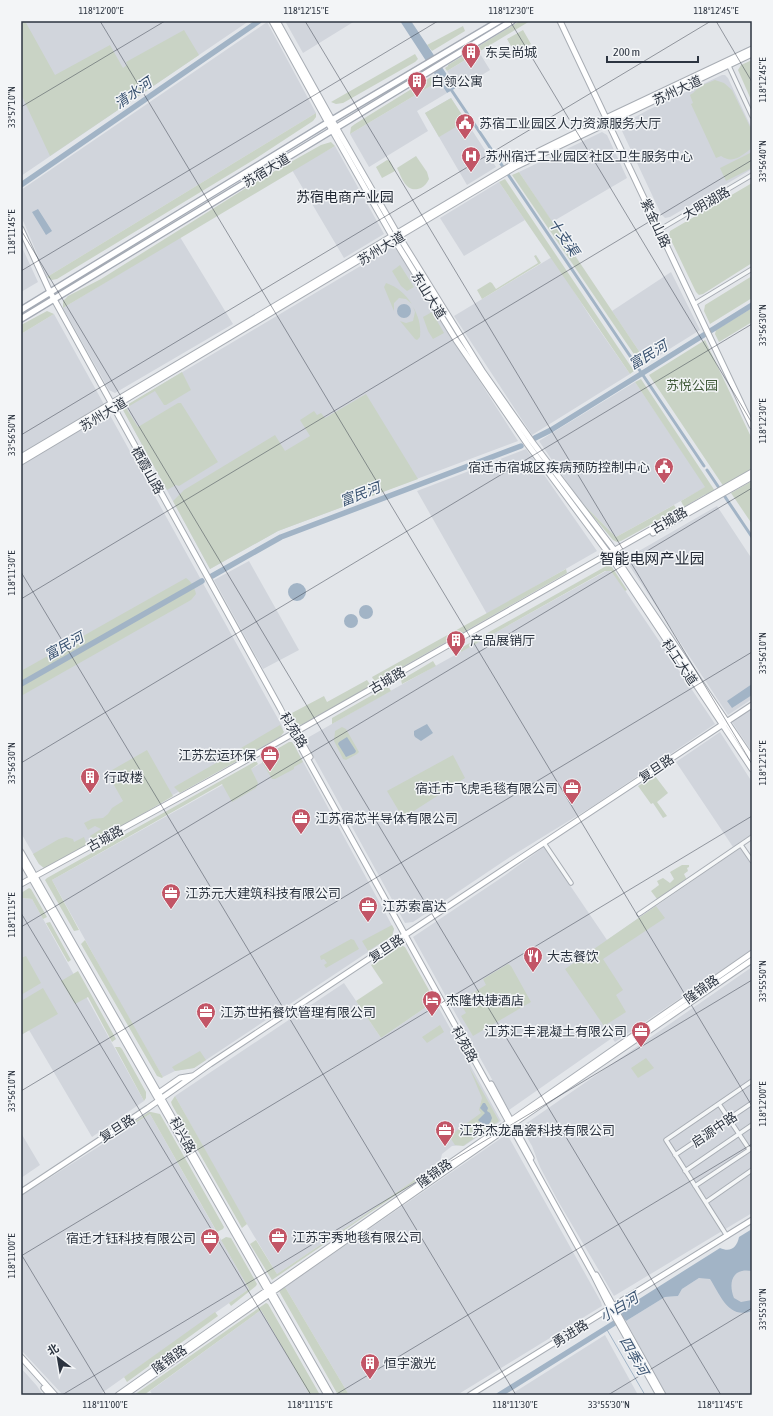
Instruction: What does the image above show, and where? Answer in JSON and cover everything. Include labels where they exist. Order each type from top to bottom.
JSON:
[{"type":"main road","name":"苏宿大道","points":[[21,310],[438,56],[499,21]]},
{"type":"main road","name":"苏宿大道","points":[[21,319],[512,21]]},
{"type":"street","name":"东山大道","points":[[272,21],[396,236],[483,372],[612,554]]},
{"type":"street","name":"东山大道","points":[[277,21],[330,122]]},
{"type":"street","name":"紫金山路","points":[[560,21],[752,426]]},
{"type":"street","name":"苏州大道","points":[[728,63],[752,49]]},
{"type":"street","name":"苏州大道","points":[[21,457],[112,405],[514,166],[728,63],[752,54]]},
{"type":"street","points":[[728,63],[752,112]]},
{"type":"street","points":[[728,63],[752,116]]},
{"type":"street","name":"大明湖路","points":[[660,231],[752,176]]},
{"type":"street","name":"栖霞山路","points":[[21,229],[50,292],[280,708]]},
{"type":"street","points":[[694,305],[752,270]]},
{"type":"street","name":"苏州大道","points":[[21,462],[112,405]]},
{"type":"street","name":"古城路","points":[[722,492],[752,472]]},
{"type":"street","name":"古城路","points":[[21,888],[34,879],[295,734],[722,492],[752,477]]},
{"type":"street","name":"科工大道","points":[[612,554],[724,723],[752,769]]},
{"type":"street","name":"复旦路","points":[[21,1192],[752,705]]},
{"type":"street","name":"科苑路","points":[[280,708],[613,1309],[663,1395]]},
{"type":"street","name":"科工大道","points":[[724,723],[752,759]]},
{"type":"street","points":[[639,914],[752,837]]},
{"type":"street","points":[[544,843],[571,883]]},
{"type":"street","points":[[741,845],[752,861]]},
{"type":"street","points":[[21,852],[34,879]]},
{"type":"street","points":[[21,860],[34,879]]},
{"type":"street","name":"古城路","points":[[21,884],[34,879]]},
{"type":"street","name":"科兴路","points":[[34,879],[327,1395]]},
{"type":"street","name":"隆锦路","points":[[118,1395],[752,954]]},
{"type":"street","name":"隆锦路","points":[[510,1123],[752,960]]},
{"type":"street","points":[[157,1094],[180,1078],[195,1075]]},
{"type":"street","points":[[727,1236],[666,1140],[752,1081]]},
{"type":"street","name":"启源中路","points":[[675,1155],[752,1103]]},
{"type":"street","points":[[695,1186],[751,1148],[728,1119],[719,1104]]},
{"type":"street","points":[[685,1171],[752,1125]]},
{"type":"street","points":[[706,1202],[752,1170]]},
{"type":"street","name":"勇进路","points":[[470,1395],[613,1309],[752,1220]]},
{"type":"street","name":"科兴路","points":[[269,1291],[331,1395]]},
{"type":"street","name":"隆锦路","points":[[125,1395],[269,1291]]},
{"type":"street","name":"科苑路","points":[[622,1325],[659,1395]]},
{"type":"street","points":[[21,1357],[55,1395]]},
{"type":"street","points":[[21,1362],[50,1395]]},
{"type":"shaded area","points":[[21,21],[249,21],[21,176]]},
{"type":"shaded area","points":[[285,21],[355,21],[303,53]]},
{"type":"shaded area","points":[[267,22],[316,113],[47,277],[21,216],[21,190]]},
{"type":"shaded area","points":[[479,52],[490,70],[459,89],[447,71]]},
{"type":"shaded area","points":[[722,75],[725,75],[728,78],[752,129],[752,169],[670,217],[665,218],[661,214],[622,131],[622,126],[624,123],[648,110]]},
{"type":"shaded area","points":[[439,81],[447,93],[417,111],[428,131],[369,167],[350,134]]},
{"type":"shaded area","points":[[451,98],[496,167],[467,185],[425,113]]},
{"type":"shaded area","points":[[602,132],[607,135],[627,178],[552,222],[519,172]]},
{"type":"shaded area","points":[[335,146],[384,234],[344,258],[292,170]]},
{"type":"shaded area","points":[[499,182],[525,220],[464,256],[440,218]]},
{"type":"shaded area","points":[[180,237],[233,324],[115,393],[109,390],[63,308]]},
{"type":"shaded area","points":[[21,245],[38,282],[21,292]]},
{"type":"shaded area","points":[[394,246],[518,441],[278,531],[210,569],[122,408]]},
{"type":"shaded area","points":[[552,257],[591,318],[630,374],[532,435],[454,316]]},
{"type":"shaded area","points":[[671,272],[700,330],[647,363],[612,311]]},
{"type":"shaded area","points":[[54,314],[283,730],[280,735],[44,867],[39,864],[21,833],[21,334]]},
{"type":"shaded area","points":[[635,382],[706,487],[616,537],[580,501],[539,441]]},
{"type":"shaded area","points":[[526,449],[597,551],[487,614],[417,491]]},
{"type":"shaded area","points":[[717,506],[752,559],[752,699],[728,715],[625,559]]},
{"type":"shaded area","points":[[249,561],[299,650],[263,669],[214,580]]},
{"type":"shaded area","points":[[608,570],[614,574],[715,724],[593,806],[510,857],[413,922],[405,923],[307,745],[307,740],[309,737],[374,700]]},
{"type":"shaded area","points":[[752,708],[752,752],[732,722]]},
{"type":"shaded area","points":[[720,732],[752,782],[752,834],[733,847],[676,762]]},
{"type":"shaded area","points":[[294,745],[394,929],[392,936],[194,1068],[175,1071],[163,1077],[52,880]]},
{"type":"shaded area","points":[[544,847],[607,940],[740,848],[752,864],[752,950],[615,1042],[612,1038],[509,1110],[413,937],[504,876]]},
{"type":"shaded area","points":[[21,899],[32,899],[144,1101],[92,1137],[29,1030],[21,1035]]},
{"type":"shaded area","points":[[752,967],[752,1213],[614,1296],[558,1201],[540,1167],[532,1146],[521,1127]]},
{"type":"shaded area","points":[[344,983],[381,1038],[435,1001],[501,1121],[464,1146],[452,1146],[442,1154],[440,1162],[277,1274],[233,1201],[175,1096]]},
{"type":"shaded area","points":[[150,1114],[249,1289],[99,1395],[63,1395],[21,1350],[21,1196]]},
{"type":"shaded area","points":[[21,1133],[40,1165],[21,1178]]},
{"type":"shaded area","points":[[507,1134],[602,1306],[457,1395],[349,1395],[285,1287]]},
{"type":"shaded area","points":[[752,1250],[752,1395],[666,1395],[626,1321],[665,1297],[678,1296],[682,1289],[699,1278]]},
{"type":"shaded area","points":[[261,1310],[310,1395],[153,1395],[150,1391]]},
{"type":"shaded area","points":[[605,1335],[638,1395],[510,1395]]},
{"type":"shaded area","points":[[21,1368],[37,1386],[43,1395],[21,1395]]},
{"type":"green space","points":[[21,21],[25,21],[55,75],[110,45],[123,68],[127,65],[126,62],[184,30],[199,55],[50,156],[21,94]]},
{"type":"green space","points":[[520,21],[530,21],[447,71],[445,68],[448,65]]},
{"type":"green space","points":[[463,26],[465,31],[432,51],[427,45]]},
{"type":"green space","points":[[523,30],[531,44],[515,53],[507,39]]},
{"type":"green space","points":[[415,54],[418,59],[415,62],[343,103],[336,104],[331,102]]},
{"type":"green space","points":[[752,60],[752,102],[738,70],[741,65]]},
{"type":"green space","points":[[434,75],[439,81],[350,134],[351,127],[355,124]]},
{"type":"green space","points":[[715,80],[724,83],[732,90],[752,131],[752,148],[738,158],[730,159],[721,156],[716,158],[691,104],[693,103],[690,95],[700,86]]},
{"type":"green space","points":[[451,98],[466,121],[439,137],[425,113]]},
{"type":"green space","points":[[316,113],[316,117],[313,121],[255,159],[57,279],[52,280],[47,277]]},
{"type":"green space","points":[[331,142],[335,146],[63,308],[63,301],[68,296],[101,279],[257,181],[321,145]]},
{"type":"green space","points":[[752,152],[752,168],[726,181],[720,168]]},
{"type":"green space","points":[[416,156],[427,172],[429,179],[421,188],[412,189],[405,184],[397,168]]},
{"type":"green space","points":[[387,160],[390,161],[395,171],[382,178],[376,167]]},
{"type":"green space","points":[[519,172],[647,363],[642,366],[512,175]]},
{"type":"green space","points":[[505,179],[634,371],[630,374],[499,182]]},
{"type":"green space","points":[[752,183],[752,263],[703,294],[699,295],[696,292],[669,236],[670,231]]},
{"type":"green space","points":[[536,255],[541,263],[482,299],[477,290],[490,282],[496,289],[538,263],[534,256]]},
{"type":"green space","points":[[400,265],[414,287],[407,291],[401,286],[392,271]]},
{"type":"green space","points":[[752,276],[752,298],[710,324],[704,311],[705,305]]},
{"type":"green space","points":[[386,283],[401,291],[412,304],[406,299],[399,298],[394,303],[394,311],[384,287]]},
{"type":"green space","points":[[413,307],[417,314],[420,325],[420,337],[417,340],[400,321],[406,323],[413,321],[415,312]]},
{"type":"green space","points":[[752,308],[752,322],[719,342],[715,334],[716,330]]},
{"type":"green space","points":[[47,311],[54,314],[21,334],[21,325]]},
{"type":"green space","points":[[432,312],[444,333],[433,339],[428,331],[423,317]]},
{"type":"green space","name":"苏悦公园","points":[[705,340],[752,439],[752,470],[724,487],[649,375]]},
{"type":"green space","points":[[182,372],[191,390],[166,405],[164,405],[155,391],[126,408],[138,427],[178,403],[181,403],[218,462],[179,486],[176,485],[167,490],[122,408]]},
{"type":"green space","points":[[641,379],[715,491],[704,495],[684,507],[681,501],[705,487],[635,382]]},
{"type":"green space","points":[[366,394],[418,479],[278,531],[210,569],[173,501],[184,490],[275,435],[285,451],[310,436],[300,420],[314,411],[317,415],[321,413],[325,418]]},
{"type":"green space","points":[[752,481],[752,524],[731,493]]},
{"type":"green space","points":[[580,501],[616,537],[674,505],[677,510],[617,542],[613,540]]},
{"type":"green space","points":[[608,565],[612,567],[627,590],[625,591],[611,571],[605,571],[461,652],[459,649]]},
{"type":"green space","points":[[566,569],[567,573],[376,682],[374,681],[372,677]]},
{"type":"green space","points":[[186,578],[194,587],[196,594],[191,600],[21,696],[21,671]]},
{"type":"green space","points":[[433,661],[436,666],[402,684],[401,680]]},
{"type":"green space","points":[[367,680],[371,686],[303,724],[296,726],[290,714],[324,696],[327,702]]},
{"type":"green space","points":[[388,686],[391,691],[332,724],[332,718]]},
{"type":"green space","points":[[280,725],[284,732],[280,737],[180,793],[174,787],[239,750]]},
{"type":"green space","points":[[342,727],[346,729],[359,752],[346,760],[343,759],[334,741],[335,731]]},
{"type":"green space","points":[[289,742],[292,742],[303,762],[294,767],[294,769],[275,779],[272,779],[262,762],[265,756]]},
{"type":"green space","points":[[147,750],[173,796],[97,841],[93,840],[90,836],[101,829],[95,826],[88,830],[84,823],[92,819],[103,818],[112,808],[123,801],[110,778],[108,779],[105,774]]},
{"type":"green space","points":[[453,755],[465,778],[403,818],[387,791]]},
{"type":"green space","points":[[256,761],[258,764],[251,769],[258,783],[256,788],[232,802],[222,784],[52,880],[79,930],[74,931],[45,880],[47,878]]},
{"type":"green space","points":[[655,776],[668,793],[657,802],[667,816],[663,818],[653,803],[651,804],[638,786]]},
{"type":"green space","points":[[66,837],[73,839],[74,842],[84,837],[87,845],[45,869],[39,864],[33,854],[59,839]]},
{"type":"green space","points":[[682,865],[689,865],[687,868],[688,871],[684,874],[687,880],[657,899],[651,891],[659,885],[657,881],[663,878],[670,883],[674,879],[670,872]]},
{"type":"green space","points":[[29,888],[47,917],[43,919],[32,899],[21,899],[21,893]]},
{"type":"green space","points":[[656,906],[665,918],[603,959],[623,990],[616,995],[626,1012],[604,1026],[565,969]]},
{"type":"green space","points":[[50,922],[71,960],[68,962],[46,923]]},
{"type":"green space","points":[[392,925],[394,929],[392,936],[368,951],[362,941]]},
{"type":"green space","points":[[351,939],[354,940],[359,949],[326,968],[324,965],[327,963],[324,959],[321,960],[320,956]]},
{"type":"green space","points":[[85,940],[163,1077],[162,1078],[157,1076],[81,944]]},
{"type":"green space","points":[[401,945],[405,947],[435,1001],[381,1038],[356,1001],[383,983],[371,965]]},
{"type":"green space","points":[[26,956],[41,983],[21,995],[21,958]]},
{"type":"green space","points":[[508,964],[511,966],[531,1002],[473,1036],[461,1016],[466,1013],[459,1001],[486,985],[483,979]]},
{"type":"green space","points":[[78,971],[116,1039],[112,1042],[88,997],[75,1004],[61,981]]},
{"type":"green space","points":[[43,988],[58,1014],[21,1035],[21,1001]]},
{"type":"green space","points":[[440,1025],[444,1032],[427,1043],[422,1037]]},
{"type":"green space","points":[[115,1047],[120,1047],[122,1049],[146,1092],[146,1098],[144,1101]]},
{"type":"green space","points":[[200,1051],[206,1060],[194,1068],[175,1071],[172,1067]]},
{"type":"green space","points":[[646,1058],[654,1068],[638,1078],[631,1068]]},
{"type":"green space","points":[[469,1067],[499,1121],[463,1146],[455,1145],[449,1136],[481,1113],[479,1110],[482,1098]]},
{"type":"green space","points":[[175,1096],[247,1224],[242,1228],[172,1105],[171,1102]]},
{"type":"green space","points":[[149,1112],[160,1114],[224,1227],[223,1229],[217,1232],[150,1114],[124,1130]]},
{"type":"green space","points":[[440,1162],[441,1164],[272,1280],[250,1244],[256,1240],[277,1274]]},
{"type":"green space","points":[[226,1237],[231,1238],[257,1284],[231,1306],[229,1303],[249,1289],[221,1240]]},
{"type":"green space","points":[[285,1287],[349,1395],[338,1395],[279,1291]]},
{"type":"green space","points":[[266,1303],[268,1304],[320,1395],[310,1395],[261,1310],[144,1395],[134,1395]]},
{"type":"green space","points":[[215,1312],[218,1316],[127,1382],[124,1377]]},
{"type":"water","points":[[400,21],[411,21],[456,88],[447,93]]},
{"type":"water","points":[[38,209],[52,231],[46,235],[32,212]]},
{"type":"water","points":[[401,304],[407,304],[411,308],[411,314],[407,318],[401,318],[397,314],[397,308]]},
{"type":"water","points":[[297,583],[303,586],[306,592],[303,598],[297,601],[291,598],[288,592],[291,586]]},
{"type":"water","points":[[363,605],[369,605],[373,609],[373,615],[369,619],[363,619],[359,615],[359,609]]},
{"type":"water","points":[[348,614],[354,614],[358,618],[358,624],[354,628],[348,628],[344,624],[344,618]]},
{"type":"water","points":[[752,684],[752,695],[732,708],[727,701]]},
{"type":"water","points":[[427,724],[433,733],[421,741],[415,737],[414,731]]},
{"type":"water","points":[[347,737],[356,751],[355,753],[346,757],[338,744]]},
{"type":"water","points":[[483,1103],[485,1103],[488,1108],[487,1111],[490,1113],[492,1118],[490,1123],[485,1127],[478,1120],[485,1113],[480,1108]]},
{"type":"water","points":[[752,1229],[752,1271],[745,1270],[736,1274],[733,1277],[731,1287],[734,1298],[741,1302],[752,1300],[752,1311],[744,1313],[731,1309],[721,1298],[710,1279],[699,1278],[682,1289],[678,1296],[665,1297],[626,1321],[620,1311],[720,1248],[727,1250],[733,1248],[737,1244],[739,1237]]},
{"type":"waterway","name":"清水河","points":[[21,185],[259,21]]},
{"type":"waterway","name":"十支渠","points":[[450,88],[704,466]]},
{"type":"waterway","name":"十支渠","points":[[535,438],[551,430],[752,305]]},
{"type":"waterway","name":"富民河","points":[[212,576],[281,537],[521,446]]},
{"type":"waterway","name":"十支渠","points":[[707,470],[752,537]]},
{"type":"waterway","name":"富民河","points":[[21,684],[202,581]]},
{"type":"waterway","name":"小白河","points":[[499,1395],[629,1314]]},
{"type":"waterway","name":"四季河","points":[[606,1328],[645,1395]]},
{"type":"place","name":"东吴尚城","points":[[471,69]]},
{"type":"place","name":"白领公寓","points":[[417,98]]},
{"type":"place","name":"苏宿工业园区人力资源服务大厅","points":[[465,140]]},
{"type":"place","name":"苏州宿迁工业园区社区卫生服务中心","points":[[471,173]]},
{"type":"place","name":"宿迁市宿城区疾病预防控制中心","points":[[664,484]]},
{"type":"place","name":"产品展销厅","points":[[456,657]]},
{"type":"place","name":"江苏宏运环保","points":[[270,772]]},
{"type":"place","name":"行政楼","points":[[90,794]]},
{"type":"place","name":"宿迁市飞虎毛毯有限公司","points":[[572,805]]},
{"type":"place","name":"江苏宿芯半导体有限公司","points":[[301,835]]},
{"type":"place","name":"江苏元大建筑科技有限公司","points":[[171,910]]},
{"type":"place","name":"江苏索富达","points":[[368,923]]},
{"type":"place","name":"大志餐饮","points":[[533,973]]},
{"type":"place","name":"杰隆快捷酒店","points":[[432,1017]]},
{"type":"place","name":"江苏世拓餐饮管理有限公司","points":[[206,1029]]},
{"type":"place","name":"江苏汇丰混凝土有限公司","points":[[641,1048]]},
{"type":"place","name":"江苏杰龙晶瓷科技有限公司","points":[[445,1147]]},
{"type":"place","name":"江苏宇秀地毯有限公司","points":[[278,1254]]},
{"type":"place","name":"宿迁才钰科技有限公司","points":[[210,1255]]},
{"type":"place","name":"恒宇激光","points":[[370,1380]]},
{"type":"district","name":"苏宿电商产业园","points":[[345,197]]},
{"type":"district","name":"智能电网产业园","points":[[652,559]]}]
